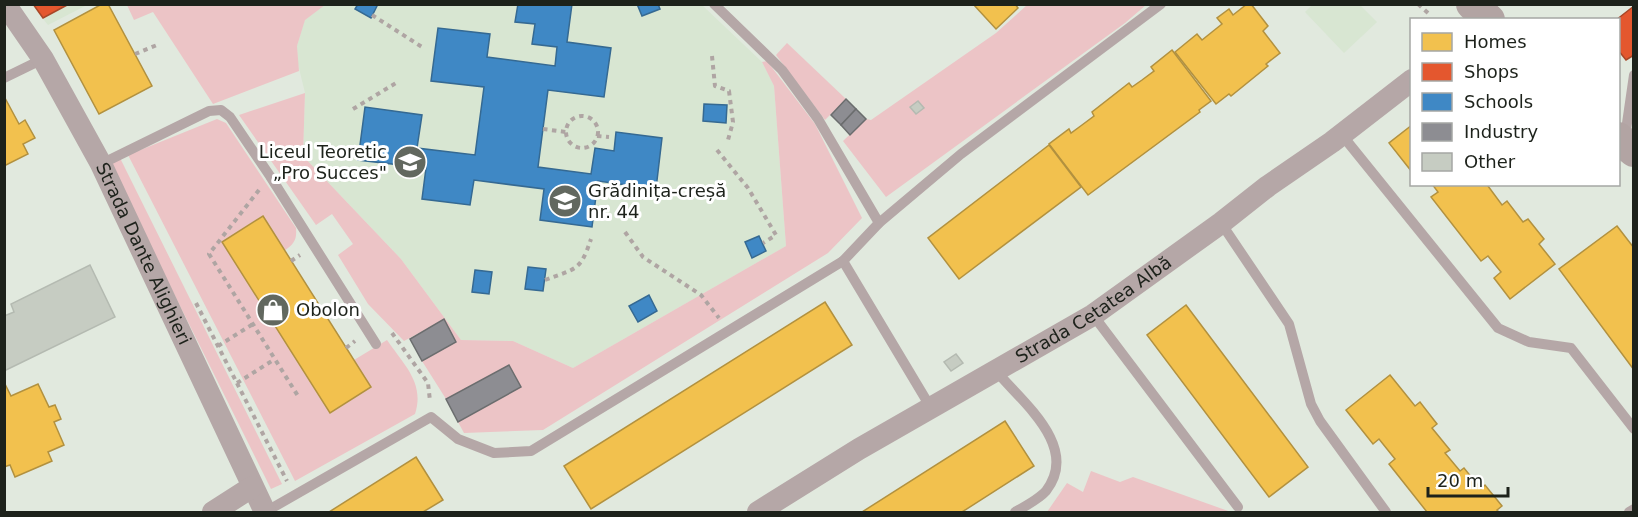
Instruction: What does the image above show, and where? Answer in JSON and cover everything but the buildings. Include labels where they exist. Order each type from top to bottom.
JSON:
[{"type":"street","name":"Strada Dante Alighieri","points":[[6,4],[43,59],[101,164],[265,513]]},
{"type":"street","name":"Strada Cetatea Albă","points":[[758,513],[859,449],[1093,315],[1221,223],[1268,186],[1342,135],[1410,82]]},
{"type":"street","points":[[213,513],[252,488]]},
{"type":"lane","points":[[714,4],[788,78],[818,119],[879,223]]},
{"type":"lane","points":[[265,513],[431,417],[458,439],[494,453],[531,451],[843,261],[879,223],[961,154],[1161,4]]},
{"type":"lane","points":[[4,78],[43,59]]},
{"type":"lane","points":[[1625,144],[1634,75]]},
{"type":"lane","points":[[101,164],[209,111],[221,110],[230,117],[270,176],[376,344]]},
{"type":"lane","points":[[1342,135],[1498,328],[1529,342],[1571,348],[1634,429]]},
{"type":"lane","points":[[1221,223],[1289,324],[1311,404],[1320,421],[1386,513]]},
{"type":"lane","points":[[843,261],[932,408]]},
{"type":"lane","points":[[1093,315],[1238,507]]},
{"type":"lane","points":[[997,372],[1049,432],[1057,459],[1054,476],[1045,492],[1015,513]]},
{"type":"lane","points":[[1629,513],[1634,509]]},
{"type":"path","points":[[1418,4],[1429,14]]},
{"type":"path","points":[[372,15],[422,47]]},
{"type":"path","points":[[135,54],[157,45]]},
{"type":"path","points":[[712,56],[715,86],[729,91],[733,122],[728,140]]},
{"type":"path","points":[[353,109],[396,83]]},
{"type":"path","points":[[586,117],[595,123],[597,136],[590,146],[580,148],[571,144],[566,132],[571,120],[586,117]]},
{"type":"path","points":[[543,129],[566,132]]},
{"type":"path","points":[[597,136],[609,137]]},
{"type":"path","points":[[717,150],[748,188],[776,235],[763,243]]},
{"type":"path","points":[[270,176],[209,254],[298,396]]},
{"type":"path","points":[[625,232],[643,257],[701,295],[728,330]]},
{"type":"path","points":[[545,280],[578,267],[583,262],[591,240]]},
{"type":"path","points":[[191,293],[295,495]]},
{"type":"path","points":[[218,346],[253,324]]},
{"type":"path","points":[[385,324],[428,383],[431,417]]},
{"type":"path","points":[[237,383],[275,359]]},
{"type":"shaded area","points":[[32,5],[87,5],[48,25]]},
{"type":"shaded area","points":[[127,5],[325,5],[305,20],[297,46],[299,71],[213,104],[153,12],[134,20]]},
{"type":"shaded area","name":"Grădinița-creșă nr. 44","points":[[325,5],[702,5],[762,62],[774,86],[786,246],[573,368],[513,341],[461,340],[401,259],[303,156],[305,93],[298,64],[297,46],[305,19]]},
{"type":"shaded area","points":[[1027,5],[1146,5],[1125,23],[886,197],[843,141],[866,119],[871,120],[996,33]]},
{"type":"shaded area","points":[[1312,5],[1360,5],[1377,22],[1344,53],[1305,12]]},
{"type":"shaded area","points":[[787,43],[846,99],[825,120],[776,55]]},
{"type":"shaded area","points":[[767,61],[815,124],[862,218],[828,253],[543,430],[464,433],[458,422],[521,387],[509,365],[446,399],[422,361],[456,342],[444,320],[404,341],[368,304],[338,255],[353,244],[332,214],[316,225],[239,115],[305,93],[303,156],[401,259],[461,340],[513,341],[573,368],[786,246],[774,86],[762,62]]},
{"type":"shaded area","points":[[217,119],[226,123],[296,228],[294,241],[284,251],[262,216],[222,242],[330,413],[371,387],[354,360],[387,340],[406,366],[417,393],[415,414],[295,481],[128,155]]},
{"type":"shaded area","points":[[120,158],[282,484],[271,489],[109,163]]},
{"type":"shaded area","points":[[1091,471],[1120,482],[1133,477],[1231,512],[1047,512],[1067,483],[1083,492]]},
{"type":"place","name":"Liceul Teoretic „Pro Succes\"","points":[[410,162]]},
{"type":"place","name":"Grădinița-creșă nr. 44","points":[[565,201]]},
{"type":"place","name":"Obolon","points":[[273,310]]}]
